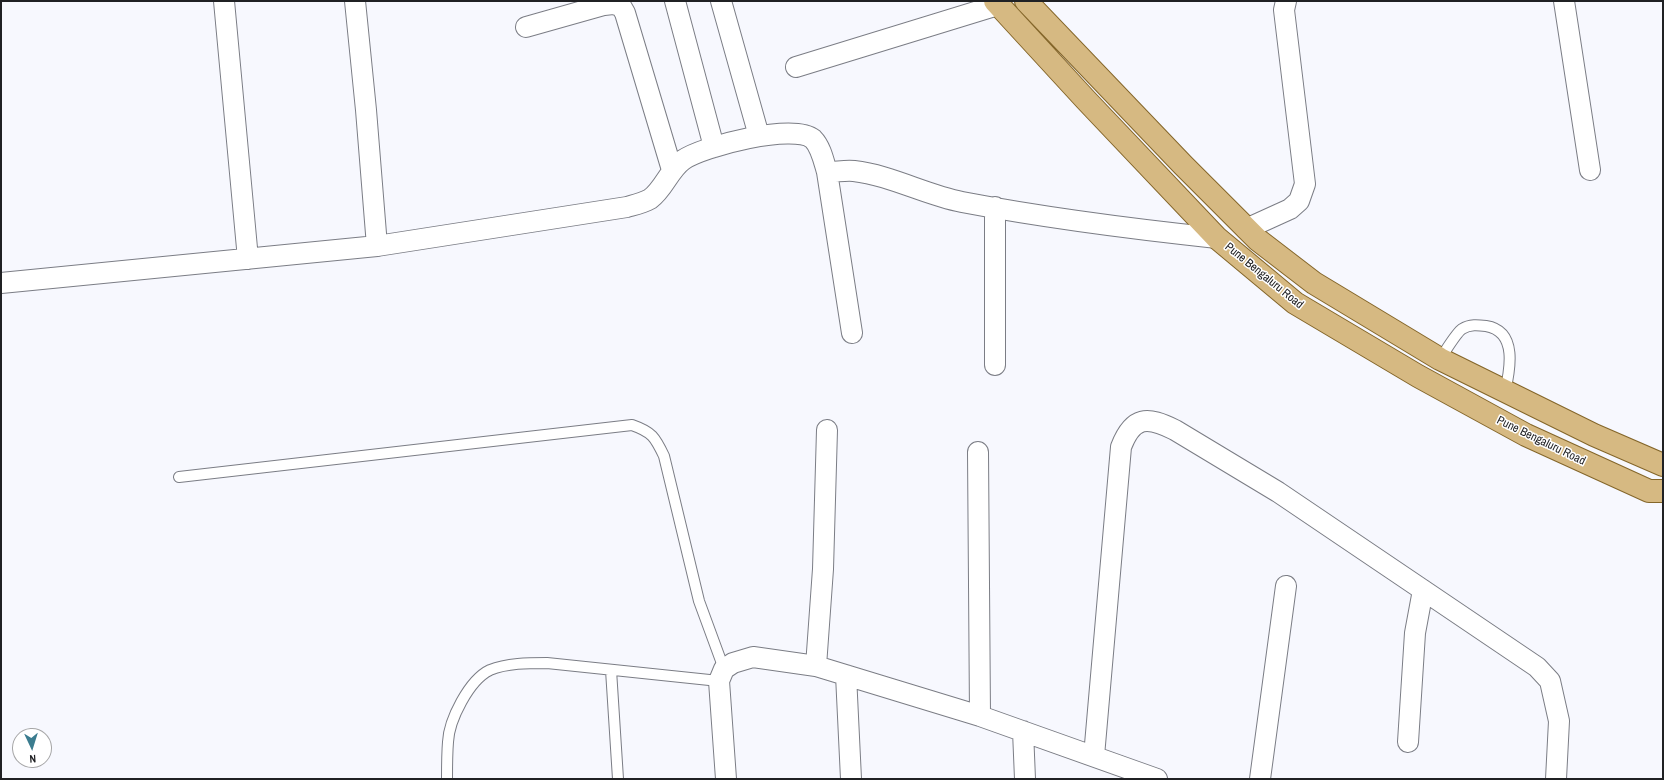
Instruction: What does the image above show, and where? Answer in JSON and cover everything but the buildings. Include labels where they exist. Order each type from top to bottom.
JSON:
[{"type":"main road","points":[[1026,1],[1246,229],[1314,283],[1440,359],[1594,435],[1663,465]]},
{"type":"main road","name":"Pune Bengaluru Road","points":[[997,3],[1217,238],[1294,303],[1418,376],[1526,435],[1649,491],[1663,491]]},
{"type":"street","points":[[224,1],[248,259]]},
{"type":"street","points":[[355,1],[366,110],[377,246]]},
{"type":"street","points":[[675,1],[714,147]]},
{"type":"street","points":[[721,1],[758,136]]},
{"type":"street","points":[[1246,229],[1290,209],[1299,201],[1305,184],[1284,10],[1286,1]]},
{"type":"street","points":[[1564,1],[1590,170]]},
{"type":"street","points":[[796,67],[997,3]]},
{"type":"street","points":[[526,27],[604,5],[613,4],[621,6],[626,13],[672,170]]},
{"type":"street","points":[[1,282],[377,246],[627,207],[649,199],[660,189],[672,170],[684,159],[714,147],[758,136],[795,133],[805,135],[813,139],[819,147],[827,172],[852,333]]},
{"type":"street","points":[[827,172],[854,171],[874,175],[945,198],[995,208],[1115,226],[1217,238]]},
{"type":"street","points":[[995,208],[995,365]]},
{"type":"street","points":[[1094,756],[1121,448],[1126,435],[1133,426],[1144,421],[1159,422],[1175,430],[1278,492],[1537,667],[1550,681],[1559,720],[1556,779]]},
{"type":"street","points":[[816,666],[823,569],[827,430]]},
{"type":"street","points":[[978,452],[980,716]]},
{"type":"street","points":[[1260,779],[1286,586]]},
{"type":"street","points":[[1408,742],[1415,633],[1423,590]]},
{"type":"street","points":[[726,779],[721,675],[733,663],[753,658],[816,666],[980,716],[1157,779]]},
{"type":"street","points":[[846,675],[851,779]]},
{"type":"street","points":[[1023,731],[1025,779]]},
{"type":"lane","points":[[1440,359],[1461,329],[1474,324],[1490,327],[1502,334],[1509,346],[1511,366],[1505,392]]},
{"type":"lane","points":[[179,477],[632,425],[644,429],[655,438],[664,456],[699,601],[721,675],[611,670],[547,663],[520,663],[489,670],[468,688],[458,707],[448,740],[447,779]]},
{"type":"lane","points":[[611,670],[618,779]]}]
